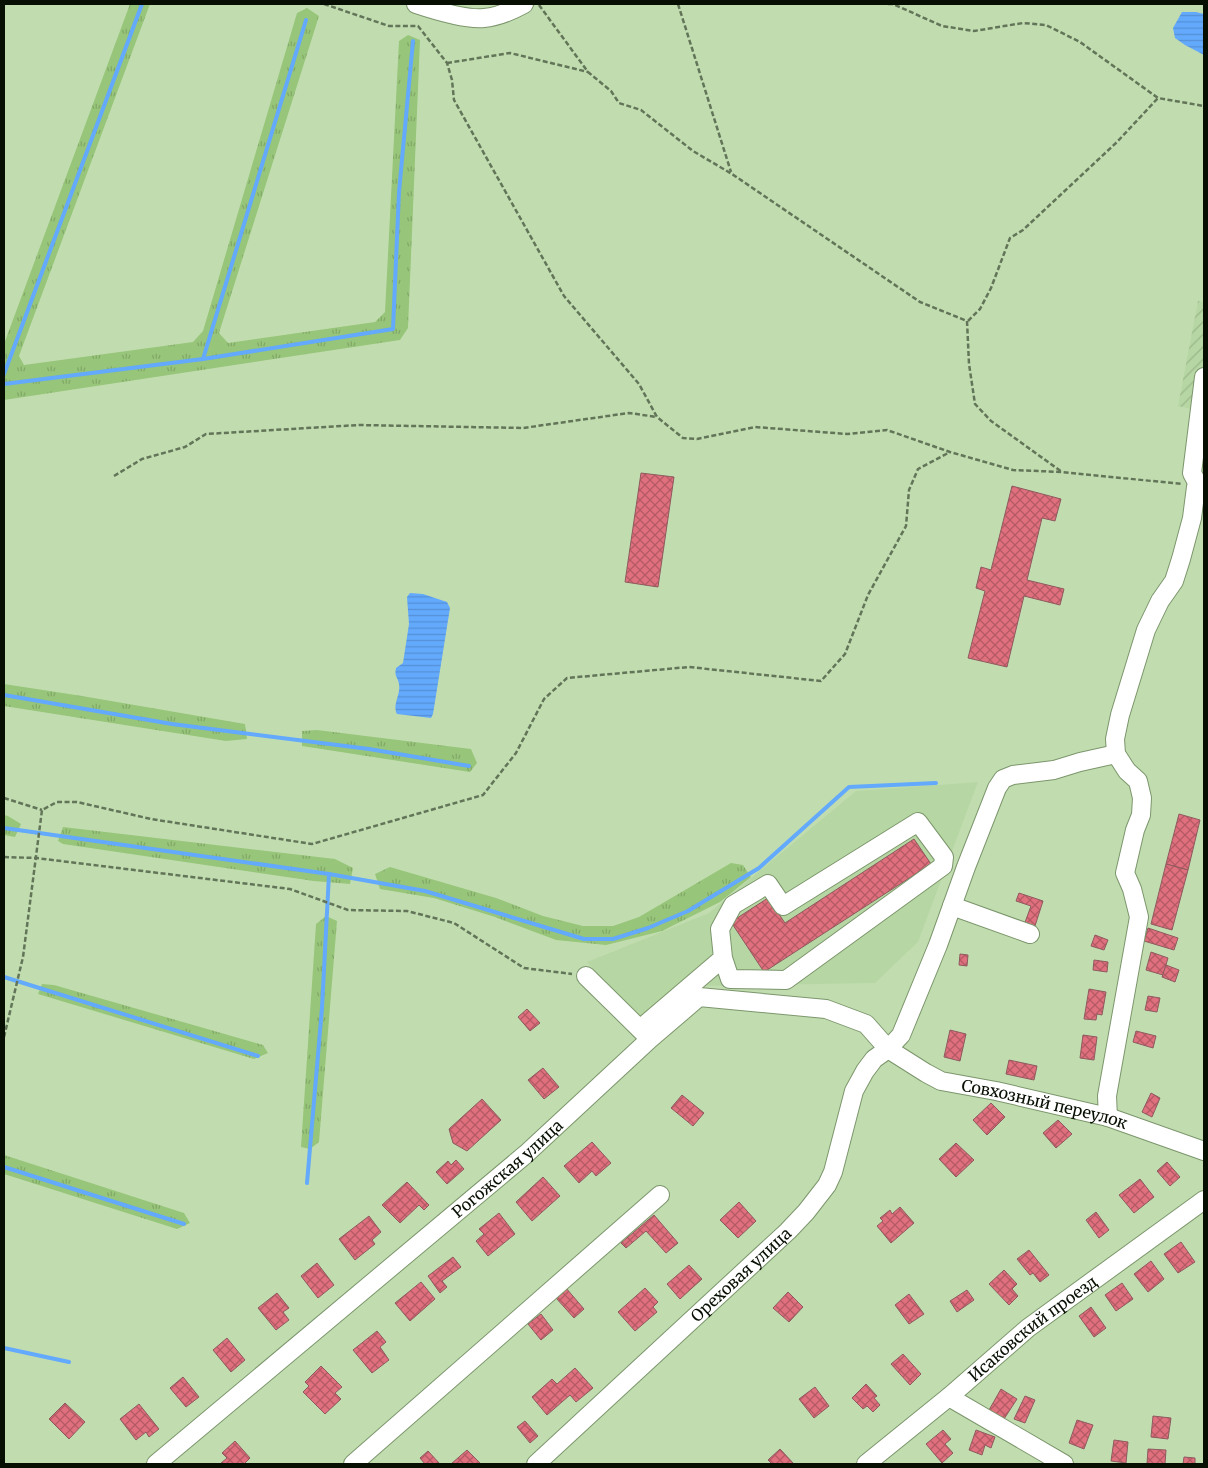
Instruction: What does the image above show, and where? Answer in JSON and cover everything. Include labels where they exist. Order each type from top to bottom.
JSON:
[{"type":"street","points":[[416,4],[449,14],[484,18],[513,10],[524,4]]},
{"type":"street","points":[[1196,487],[1202,492],[1192,474],[1204,377]]},
{"type":"street","points":[[1108,1117],[1107,1096],[1139,917],[1132,889],[1125,873],[1135,830],[1141,815],[1142,798],[1138,780],[1127,771],[1116,754],[1115,739],[1120,715],[1146,630],[1160,601],[1174,580],[1181,559],[1192,518],[1196,487]]},
{"type":"street","name":"Ореховая улица","points":[[536,1464],[788,1231],[827,1185],[833,1172],[854,1092],[874,1059],[901,1035],[938,944],[996,788],[1003,779],[1013,775],[1054,770],[1116,754]]},
{"type":"street","points":[[918,822],[944,857],[943,866],[786,980],[730,979],[723,958],[720,929],[733,905],[768,884],[783,906],[918,822]]},
{"type":"street","points":[[952,906],[1030,934]]},
{"type":"street","points":[[586,976],[645,1034],[723,958]]},
{"type":"street","name":"Рогожская улица","points":[[156,1464],[526,1154],[645,1034],[699,997],[826,1009],[866,1024],[888,1048]]},
{"type":"street","name":"Совхозный переулок","points":[[888,1048],[926,1073],[942,1081],[1005,1093],[1108,1117],[1204,1151]]},
{"type":"street","points":[[353,1464],[660,1196]]},
{"type":"street","name":"Исаковский проезд","points":[[866,1464],[1028,1328],[1204,1200]]},
{"type":"street","points":[[948,1397],[1064,1464]]},
{"type":"path","points":[[324,4],[389,26],[418,26],[447,63],[452,80],[454,100],[564,296],[639,384],[656,417],[683,438],[697,439],[755,426],[847,434],[887,430],[950,452],[1014,470],[1062,472],[1183,484],[1196,487]]},
{"type":"path","points":[[538,4],[588,72],[611,91],[619,103],[641,110],[693,151],[732,174],[920,302],[967,321]]},
{"type":"path","points":[[678,4],[732,174]]},
{"type":"path","points":[[888,4],[893,4],[942,26],[974,31],[1023,23],[1046,25],[1080,42],[1158,98],[1204,106]]},
{"type":"path","points":[[447,63],[510,53],[588,72]]},
{"type":"path","points":[[1062,472],[991,421],[975,404],[969,364],[967,321],[980,309],[991,288],[1010,238],[1023,230],[1109,149],[1158,98]]},
{"type":"path","points":[[114,476],[142,459],[185,447],[206,434],[359,425],[523,428],[629,413],[656,417]]},
{"type":"path","points":[[4,798],[42,810],[57,802],[77,802],[151,819],[312,844],[483,795],[516,753],[544,699],[567,678],[689,667],[821,681],[846,654],[868,595],[906,526],[910,490],[918,469],[950,452]]},
{"type":"path","points":[[4,1037],[23,957],[42,810]]},
{"type":"path","points":[[4,857],[36,858],[290,889],[348,910],[407,911],[454,923],[524,968],[586,976]]},
{"type":"shaded area","points":[[1198,301],[1204,302],[1204,412],[1178,406]]},
{"type":"shaded area","points":[[978,782],[918,942],[875,983],[698,986],[644,1026],[587,962],[709,913],[856,791]]},
{"type":"green space","points":[[130,4],[150,4],[19,356],[24,365],[193,342],[203,331],[297,13],[307,8],[319,16],[219,333],[228,343],[375,322],[385,312],[399,41],[408,35],[420,40],[408,328],[400,340],[4,400],[4,344]]},
{"type":"green space","points":[[4,684],[245,724],[247,739],[226,741],[4,706]]},
{"type":"green space","points":[[317,730],[471,749],[477,763],[470,772],[302,746],[302,731]]},
{"type":"green space","points":[[4,815],[21,824],[15,837],[4,835]]},
{"type":"green space","points":[[63,827],[335,859],[353,868],[350,884],[314,881],[63,844],[58,841]]},
{"type":"green space","points":[[731,863],[743,865],[751,877],[720,902],[662,931],[606,945],[556,940],[495,917],[434,898],[380,889],[375,874],[390,867],[496,898],[543,916],[583,926],[613,926],[639,917]]},
{"type":"green space","points":[[326,916],[337,921],[319,1142],[310,1149],[301,1147],[316,924]]},
{"type":"green space","points":[[42,984],[54,985],[263,1045],[268,1053],[254,1059],[38,994]]},
{"type":"green space","points":[[4,1155],[184,1213],[190,1223],[177,1229],[4,1174]]},
{"type":"water","points":[[1182,12],[1204,14],[1204,55],[1175,38],[1173,28]]},
{"type":"water","points":[[410,593],[423,594],[447,602],[450,608],[431,718],[397,714],[396,710],[399,682],[396,668],[403,663],[409,624],[407,597]]},
{"type":"building","points":[[641,473],[674,477],[658,587],[625,582]]},
{"type":"building","points":[[1012,486],[1061,499],[1055,521],[1042,518],[1027,580],[1064,589],[1060,605],[1024,596],[1007,667],[968,658],[985,591],[976,588],[981,567],[991,570]]},
{"type":"building","points":[[1179,814],[1200,820],[1188,870],[1166,864]]},
{"type":"building","points":[[914,839],[931,864],[764,972],[731,922],[768,898],[785,923]]},
{"type":"building","points":[[1166,864],[1188,870],[1172,930],[1151,924]]},
{"type":"building","points":[[1019,893],[1043,901],[1034,929],[1024,925],[1031,906],[1016,901]]},
{"type":"building","points":[[1148,928],[1178,938],[1174,950],[1144,941]]},
{"type":"building","points":[[1095,935],[1108,940],[1104,950],[1091,946]]},
{"type":"building","points":[[1151,952],[1168,958],[1163,975],[1146,970]]},
{"type":"building","points":[[960,954],[968,955],[967,966],[959,965]]},
{"type":"building","points":[[1094,960],[1108,962],[1107,972],[1093,970]]},
{"type":"building","points":[[1166,965],[1179,970],[1175,982],[1162,977]]},
{"type":"building","points":[[1089,989],[1106,992],[1102,1015],[1097,1014],[1096,1020],[1084,1019]]},
{"type":"building","points":[[1148,996],[1160,998],[1157,1012],[1145,1010]]},
{"type":"building","points":[[527,1009],[540,1023],[530,1031],[518,1017]]},
{"type":"building","points":[[950,1030],[966,1034],[960,1061],[944,1057]]},
{"type":"building","points":[[1136,1031],[1156,1036],[1153,1048],[1133,1042]]},
{"type":"building","points":[[1083,1035],[1097,1037],[1094,1060],[1080,1058]]},
{"type":"building","points":[[1009,1060],[1037,1066],[1034,1080],[1006,1074]]},
{"type":"building","points":[[543,1068],[559,1087],[544,1099],[528,1080]]},
{"type":"building","points":[[1151,1093],[1160,1098],[1152,1117],[1142,1112]]},
{"type":"building","points":[[682,1095],[704,1113],[693,1126],[671,1108]]},
{"type":"building","points":[[482,1099],[501,1120],[467,1151],[453,1143],[449,1129]]},
{"type":"building","points":[[991,1103],[1005,1117],[987,1135],[973,1120]]},
{"type":"building","points":[[1058,1120],[1072,1134],[1056,1148],[1043,1133]]},
{"type":"building","points":[[592,1142],[611,1163],[596,1176],[592,1171],[579,1183],[564,1166]]},
{"type":"building","points":[[956,1143],[974,1160],[956,1177],[939,1159]]},
{"type":"building","points":[[456,1160],[464,1169],[447,1184],[436,1172],[448,1161],[451,1165]]},
{"type":"building","points":[[1167,1162],[1180,1177],[1170,1186],[1157,1171]]},
{"type":"building","points":[[543,1177],[560,1196],[532,1221],[516,1202]]},
{"type":"building","points":[[1140,1179],[1154,1197],[1134,1213],[1119,1195]]},
{"type":"building","points":[[407,1182],[429,1205],[424,1210],[419,1205],[400,1223],[382,1205]]},
{"type":"building","points":[[739,1202],[756,1221],[738,1238],[720,1220]]},
{"type":"building","points":[[900,1207],[914,1223],[891,1243],[877,1226],[883,1221],[880,1218],[890,1210],[892,1214]]},
{"type":"building","points":[[1096,1212],[1109,1230],[1099,1238],[1086,1220]]},
{"type":"building","points":[[499,1213],[515,1234],[488,1256],[476,1241],[484,1234],[479,1229]]},
{"type":"building","points":[[654,1215],[678,1243],[666,1253],[646,1231],[626,1248],[621,1243]]},
{"type":"building","points":[[369,1216],[381,1232],[372,1240],[375,1244],[355,1260],[339,1239]]},
{"type":"building","points":[[1181,1242],[1195,1262],[1178,1273],[1164,1254]]},
{"type":"building","points":[[1029,1250],[1049,1275],[1040,1282],[1033,1273],[1030,1275],[1017,1259]]},
{"type":"building","points":[[453,1257],[461,1267],[442,1281],[447,1287],[440,1293],[428,1276]]},
{"type":"building","points":[[1151,1261],[1164,1279],[1148,1292],[1134,1274]]},
{"type":"building","points":[[317,1263],[334,1285],[318,1298],[301,1276]]},
{"type":"building","points":[[689,1265],[702,1279],[680,1299],[667,1284]]},
{"type":"building","points":[[1004,1270],[1017,1284],[1012,1289],[1018,1296],[1009,1305],[989,1284]]},
{"type":"building","points":[[421,1282],[435,1299],[410,1321],[395,1303]]},
{"type":"building","points":[[1122,1283],[1133,1299],[1116,1311],[1105,1295]]},
{"type":"building","points":[[566,1288],[584,1309],[574,1318],[556,1298]]},
{"type":"building","points":[[645,1288],[658,1302],[653,1307],[657,1312],[635,1331],[618,1312]]},
{"type":"building","points":[[967,1290],[974,1300],[957,1312],[950,1301]]},
{"type":"building","points":[[788,1292],[803,1307],[789,1322],[773,1308]]},
{"type":"building","points":[[277,1293],[289,1308],[283,1312],[289,1320],[276,1330],[258,1308]]},
{"type":"building","points":[[909,1294],[924,1314],[909,1324],[895,1305]]},
{"type":"building","points":[[1091,1307],[1106,1328],[1094,1337],[1079,1316]]},
{"type":"building","points":[[541,1314],[553,1330],[541,1340],[528,1324]]},
{"type":"building","points":[[377,1331],[386,1342],[380,1347],[389,1360],[372,1373],[353,1350]]},
{"type":"building","points":[[227,1338],[245,1360],[231,1372],[213,1350]]},
{"type":"building","points":[[903,1354],[921,1374],[910,1385],[891,1364]]},
{"type":"building","points":[[321,1366],[342,1387],[335,1393],[341,1399],[325,1414],[303,1392],[309,1386],[305,1382]]},
{"type":"building","points":[[575,1368],[593,1388],[576,1402],[570,1395],[547,1415],[532,1397],[552,1379],[557,1384]]},
{"type":"building","points":[[183,1377],[199,1397],[186,1407],[170,1388]]},
{"type":"building","points":[[866,1384],[877,1396],[874,1398],[880,1405],[873,1412],[867,1406],[863,1409],[852,1398]]},
{"type":"building","points":[[815,1387],[829,1406],[814,1418],[799,1399]]},
{"type":"building","points":[[1001,1389],[1017,1399],[1004,1419],[989,1410]]},
{"type":"building","points":[[1025,1396],[1035,1400],[1025,1423],[1014,1419]]},
{"type":"building","points":[[65,1403],[85,1422],[69,1439],[49,1419]]},
{"type":"building","points":[[139,1404],[159,1429],[149,1437],[146,1432],[136,1440],[120,1419]]},
{"type":"building","points":[[1153,1416],[1171,1418],[1168,1439],[1151,1437]]},
{"type":"building","points":[[1077,1420],[1093,1425],[1084,1449],[1069,1443]]},
{"type":"building","points":[[525,1421],[538,1436],[530,1443],[517,1427]]},
{"type":"building","points":[[943,1430],[951,1439],[945,1444],[953,1453],[942,1463],[926,1444]]},
{"type":"building","points":[[976,1430],[995,1437],[991,1448],[985,1445],[982,1455],[969,1450]]},
{"type":"building","points":[[1114,1440],[1128,1442],[1126,1463],[1111,1461]]},
{"type":"building","points":[[235,1441],[250,1458],[244,1464],[220,1464],[227,1458],[222,1453]]},
{"type":"building","points":[[780,1449],[794,1464],[772,1464],[768,1460]]},
{"type":"building","points":[[1148,1449],[1166,1450],[1165,1464],[1147,1464]]},
{"type":"building","points":[[467,1450],[481,1464],[451,1464]]},
{"type":"building","points":[[428,1451],[440,1464],[425,1464],[420,1458]]},
{"type":"building","points":[[1184,1457],[1195,1458],[1195,1464],[1183,1464]]},
{"type":"waterway","points":[[4,374],[142,4]]},
{"type":"waterway","points":[[203,359],[306,20]]},
{"type":"waterway","points":[[4,384],[203,359],[393,329],[399,192],[413,41]]},
{"type":"waterway","points":[[4,695],[172,724],[369,749],[469,766]]},
{"type":"waterway","points":[[4,828],[329,874],[425,891],[584,939],[613,939],[648,928],[688,911],[759,868],[849,787],[936,783]]},
{"type":"waterway","points":[[307,1183],[322,1008],[329,874]]},
{"type":"waterway","points":[[4,977],[258,1056]]},
{"type":"waterway","points":[[4,1167],[184,1224]]},
{"type":"waterway","points":[[4,1348],[69,1362]]}]
